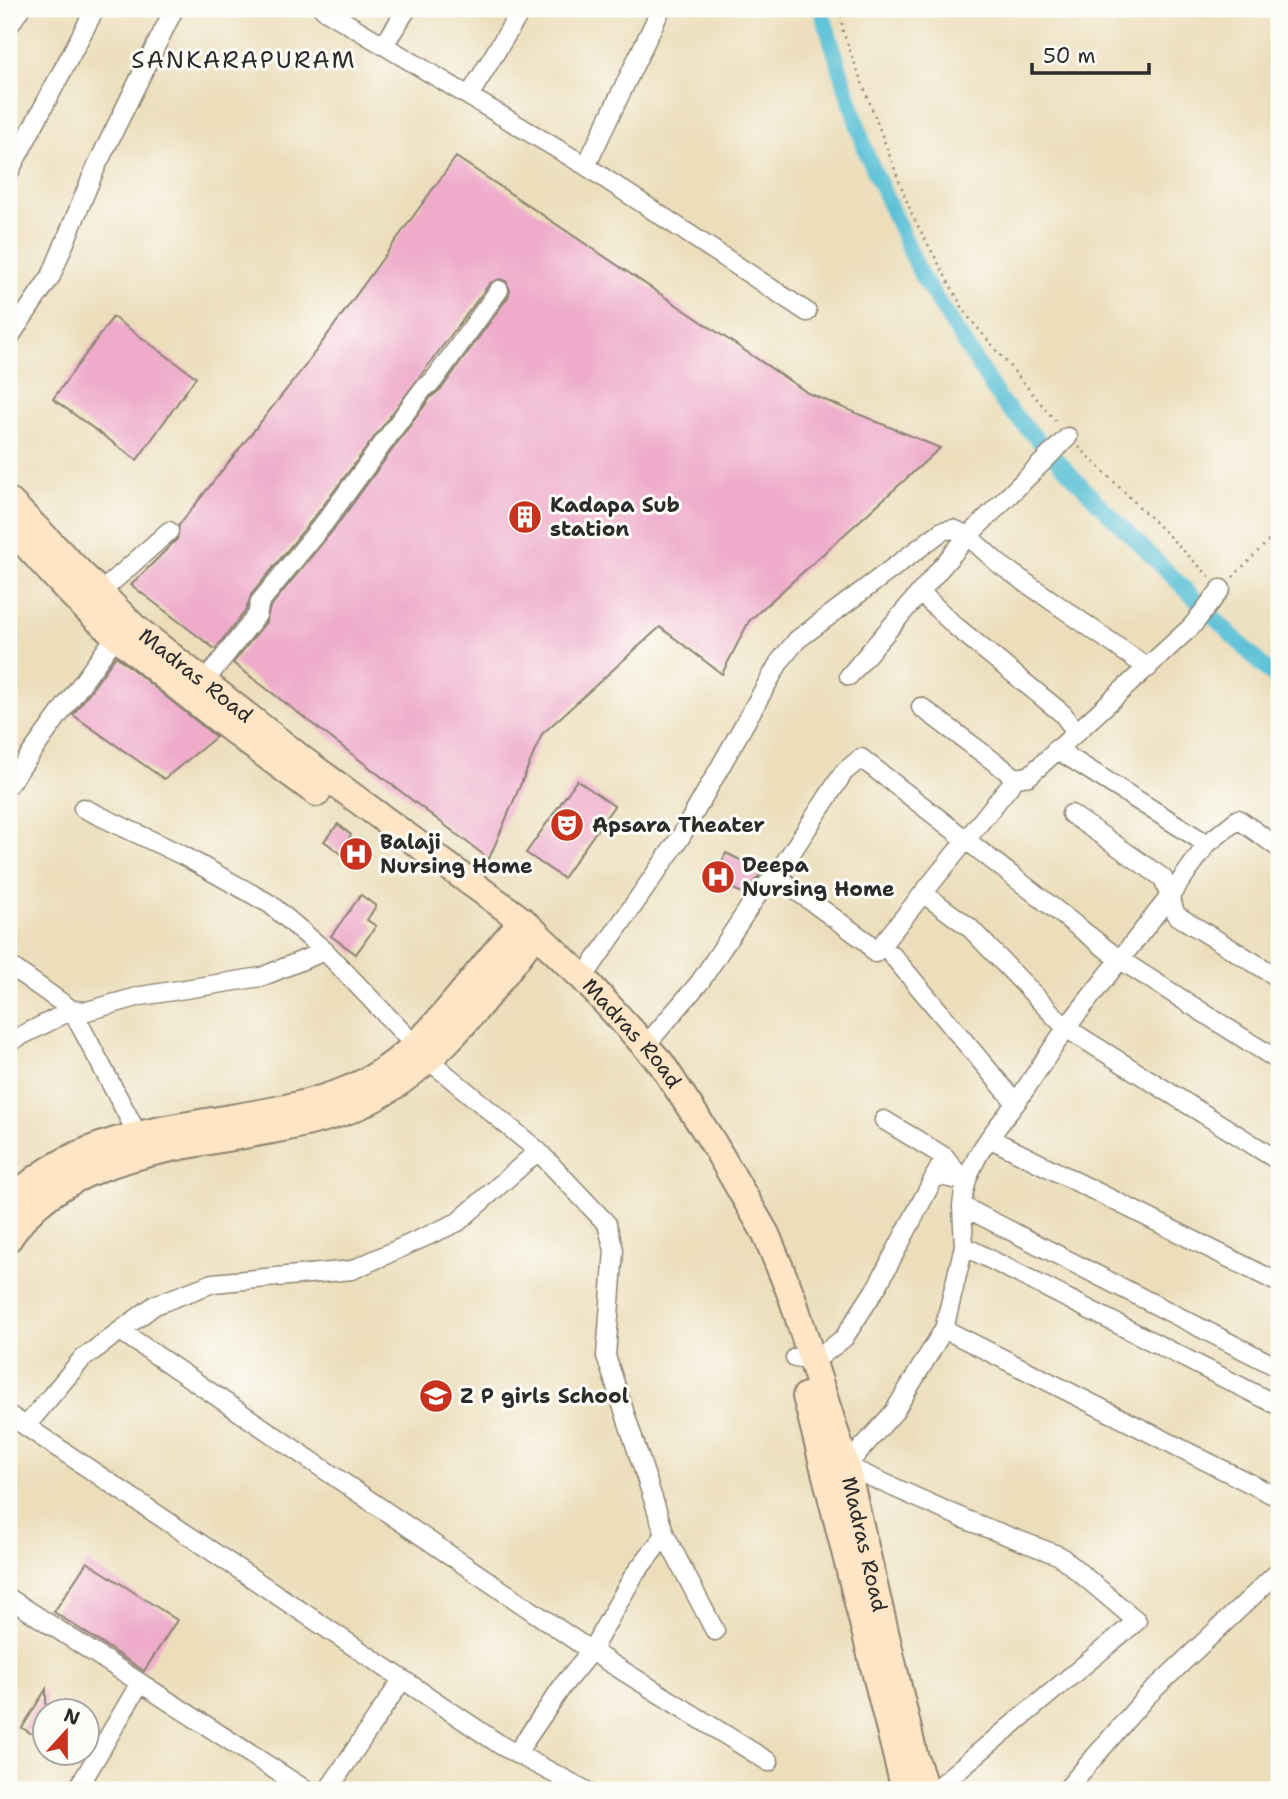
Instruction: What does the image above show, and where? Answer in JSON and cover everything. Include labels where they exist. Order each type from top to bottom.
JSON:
[{"type":"main road","name":"Madras Road","points":[[9,501],[134,627],[583,978],[661,1063],[712,1141],[766,1234],[804,1360],[846,1466],[914,1755],[925,1790]]},
{"type":"main road","points":[[9,527],[116,636],[231,731],[524,934],[644,1064],[747,1233],[804,1360],[881,1703],[905,1790]]},
{"type":"main road","points":[[9,1238],[39,1203],[74,1178],[137,1158],[348,1110],[383,1093],[422,1053],[524,934]]},
{"type":"main road","points":[[9,1203],[24,1187],[53,1165],[138,1135],[279,1110],[318,1100],[355,1087],[422,1053]]},
{"type":"street","points":[[9,26],[20,9]]},
{"type":"street","points":[[9,172],[95,9]]},
{"type":"street","points":[[9,338],[51,276],[96,167],[174,9]]},
{"type":"street","points":[[323,9],[586,166],[807,312]]},
{"type":"street","points":[[384,46],[407,9]]},
{"type":"street","points":[[469,96],[522,9]]},
{"type":"street","points":[[586,166],[661,9]]},
{"type":"street","points":[[204,682],[257,615],[260,602],[325,522],[499,290]]},
{"type":"street","points":[[849,676],[968,536],[1068,437]]},
{"type":"street","points":[[583,978],[680,838],[758,696],[797,640],[943,531],[953,529],[968,536],[999,564],[1148,668]]},
{"type":"street","points":[[101,592],[169,531]]},
{"type":"street","points":[[920,592],[954,625],[1063,714],[1075,731]]},
{"type":"street","points":[[776,876],[867,942],[876,953],[1016,778],[1029,776],[1075,731],[1148,668],[1199,618],[1216,596]]},
{"type":"street","points":[[9,784],[116,636]]},
{"type":"street","points":[[921,708],[1016,778]]},
{"type":"street","points":[[1056,749],[1207,845]]},
{"type":"street","points":[[645,1046],[700,982],[760,891],[776,876],[844,772],[861,758],[1119,959],[1279,1061]]},
{"type":"street","points":[[83,808],[182,855],[270,904],[325,951],[422,1053],[538,1151],[607,1224],[614,1250],[606,1356],[665,1535],[715,1631]]},
{"type":"street","points":[[1071,814],[1163,878],[1176,915],[1279,978]]},
{"type":"street","points":[[934,1790],[1137,1620],[1060,1556],[969,1521],[846,1466],[894,1412],[944,1329],[964,1246],[963,1181],[989,1138],[1066,1028],[1170,897],[1207,845],[1238,819],[1279,848]]},
{"type":"street","points":[[924,894],[969,927],[1066,1028],[1279,1161]]},
{"type":"street","points":[[9,1042],[72,1010],[87,1011],[141,996],[261,977],[325,951]]},
{"type":"street","points":[[892,955],[1016,1103]]},
{"type":"street","points":[[9,965],[72,1010],[138,1135]]},
{"type":"street","points":[[884,1120],[945,1157],[963,1181]]},
{"type":"street","points":[[989,1138],[1279,1283]]},
{"type":"street","points":[[26,1426],[82,1359],[155,1305],[214,1283],[352,1270],[458,1222],[538,1151]]},
{"type":"street","points":[[804,1360],[844,1338],[878,1284],[945,1157]]},
{"type":"street","points":[[935,1175],[963,1181]]},
{"type":"street","points":[[962,1206],[1279,1368]]},
{"type":"street","points":[[964,1246],[1279,1406]]},
{"type":"street","points":[[944,1329],[1279,1498]]},
{"type":"street","points":[[122,1332],[591,1651],[769,1762]]},
{"type":"street","points":[[9,1415],[402,1680],[516,1754],[585,1790]]},
{"type":"street","points":[[516,1754],[591,1651],[634,1575],[665,1535]]},
{"type":"street","points":[[1066,1790],[1146,1697],[1279,1571]]},
{"type":"street","points":[[9,1598],[306,1790]]},
{"type":"street","points":[[328,1790],[402,1680]]},
{"type":"street","points":[[77,1790],[140,1683]]},
{"type":"path","points":[[840,9],[843,32],[912,215],[966,314],[1068,437],[1216,596],[1279,530]]},
{"type":"building","name":"Kadapa Sub station","points":[[456,157],[808,393],[940,448],[749,621],[722,674],[660,627],[542,734],[489,859],[233,663],[266,622],[270,607],[334,529],[508,297],[510,290],[506,281],[500,279],[490,283],[316,515],[251,595],[246,610],[215,649],[131,585],[177,539],[179,525],[305,366]]},
{"type":"building","points":[[113,317],[196,377],[137,460],[53,399]]},
{"type":"building","points":[[116,656],[216,737],[164,779],[73,715]]},
{"type":"building","points":[[577,780],[614,806],[563,878],[526,853]]},
{"type":"building","points":[[338,824],[351,835],[349,838],[370,853],[359,867],[324,841]]},
{"type":"building","points":[[726,853],[763,871],[744,894],[713,879]]},
{"type":"building","points":[[361,895],[376,906],[367,920],[376,926],[356,954],[331,936]]},
{"type":"building","points":[[87,1562],[177,1620],[144,1671],[54,1612]]},
{"type":"building","points":[[32,1712],[32,1734],[22,1728]]},
{"type":"waterway","points":[[821,9],[867,155],[921,275],[1001,401],[1100,505],[1279,682]]},
{"type":"place","name":"Kadapa Sub station","points":[[525,517]]},
{"type":"place","name":"Apsara Theater","points":[[567,825]]},
{"type":"place","name":"Balaji Nursing Home","points":[[356,854]]},
{"type":"place","name":"Deepa Nursing Home","points":[[718,877]]},
{"type":"place","name":"Z P girls School","points":[[436,1396]]},
{"type":"district","name":"SANKARAPURAM","points":[[244,60]]}]
